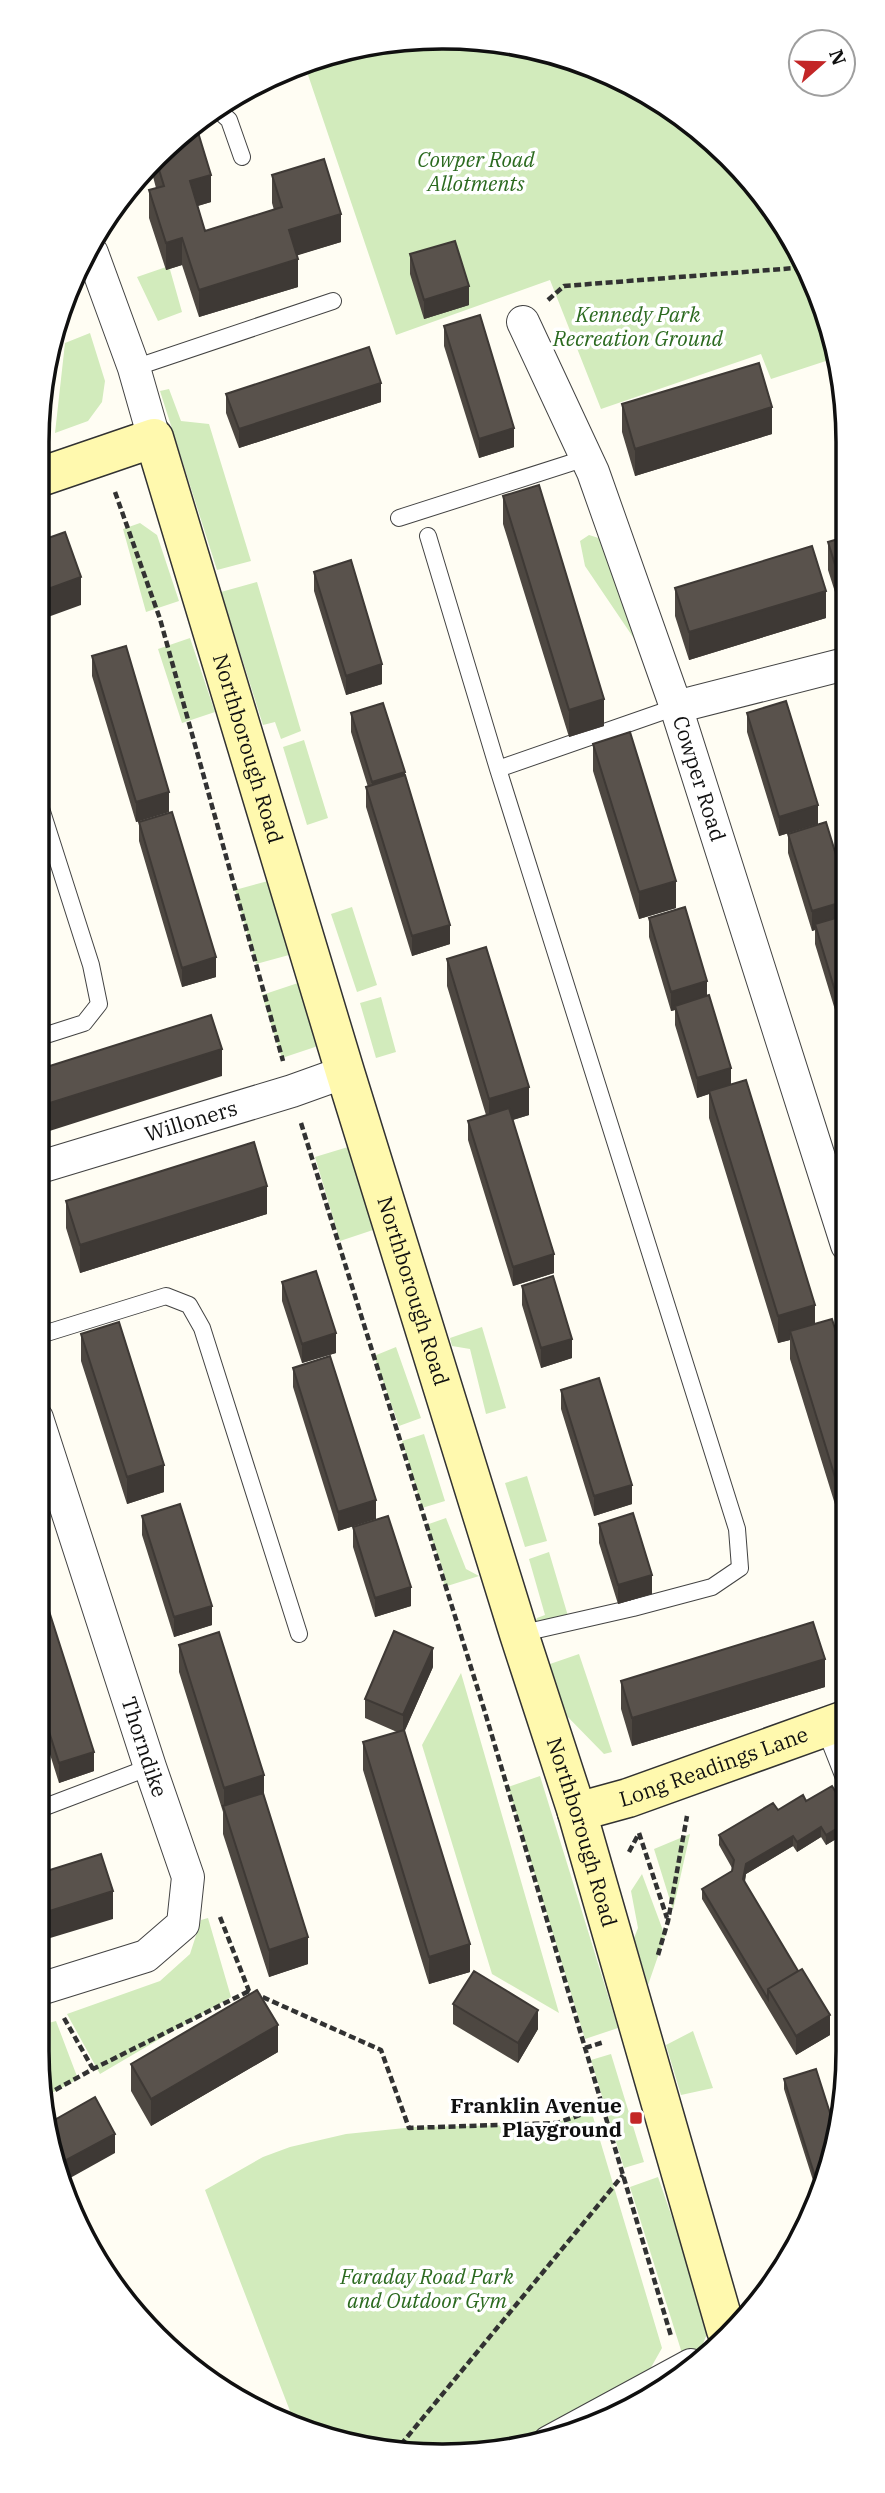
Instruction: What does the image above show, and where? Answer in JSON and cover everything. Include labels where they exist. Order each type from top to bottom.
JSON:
[{"type":"street","name":"Northborough Road","points":[[94,260],[134,368],[345,1072],[576,1812],[725,2325]]},
{"type":"street","name":"Cowper Road","points":[[523,322],[586,458],[676,707],[836,1187]]},
{"type":"street","points":[[49,474],[155,438]]},
{"type":"street","points":[[676,707],[836,666]]},
{"type":"street","name":"Willoners","points":[[49,1164],[292,1091],[345,1072]]},
{"type":"street","name":"Thorndike","points":[[49,1455],[188,1877],[183,1924],[146,1956],[49,1987]]},
{"type":"street","name":"Long Readings Lane","points":[[576,1812],[628,1798],[836,1723]]},
{"type":"lane","points":[[224,115],[229,120],[242,157]]},
{"type":"lane","points":[[134,368],[333,301]]},
{"type":"lane","points":[[399,518],[586,458]]},
{"type":"lane","points":[[428,536],[498,769],[737,1530],[740,1568],[712,1587],[519,1634]]},
{"type":"lane","points":[[498,769],[676,707]]},
{"type":"lane","points":[[49,834],[91,965],[99,1004],[84,1023],[49,1034]]},
{"type":"lane","points":[[49,1332],[166,1296],[189,1305],[202,1328],[299,1634]]},
{"type":"lane","points":[[49,1805],[150,1767]]},
{"type":"path","points":[[523,322],[564,286],[795,268]]},
{"type":"path","points":[[103,457],[160,619],[292,1091],[480,1696],[623,2175],[684,2361]]},
{"type":"path","points":[[657,1958],[668,1921],[689,1808]]},
{"type":"path","points":[[637,1825],[668,1921]]},
{"type":"path","points":[[188,1877],[212,1896],[248,1991],[381,2050],[409,2128],[557,2123],[603,2107]]},
{"type":"path","points":[[51,2092],[248,1991]]},
{"type":"path","points":[[49,2000],[93,2069]]},
{"type":"path","points":[[403,2442],[623,2175]]},
{"type":"green space","name":"Cowper Road Allotments","points":[[468,50],[544,62],[593,79],[661,115],[702,147],[721,164],[755,203],[783,246],[806,292],[827,361],[771,379],[761,354],[601,409],[550,280],[396,335],[307,73],[341,62],[391,52]]},
{"type":"green space","points":[[169,266],[182,312],[158,321],[137,277]]},
{"type":"green space","points":[[90,333],[105,381],[102,402],[88,421],[55,433],[65,343]]},
{"type":"green space","points":[[169,389],[181,421],[209,424],[251,561],[217,570],[160,391]]},
{"type":"green space","points":[[140,523],[157,535],[179,601],[146,612],[123,529]]},
{"type":"green space","points":[[589,535],[605,540],[637,643],[585,566],[580,541]]},
{"type":"green space","points":[[257,582],[301,731],[281,739],[275,722],[263,725],[221,592]]},
{"type":"green space","points":[[190,638],[215,712],[182,723],[158,649]]},
{"type":"green space","points":[[304,740],[328,818],[307,825],[283,747]]},
{"type":"green space","points":[[268,881],[289,955],[256,964],[235,890]]},
{"type":"green space","points":[[352,907],[377,985],[357,992],[331,914]]},
{"type":"green space","points":[[298,983],[318,1046],[282,1058],[262,995]]},
{"type":"green space","points":[[381,997],[396,1052],[376,1058],[360,1003]]},
{"type":"green space","points":[[348,1147],[373,1230],[340,1241],[315,1157]]},
{"type":"green space","points":[[482,1327],[506,1408],[486,1414],[470,1349],[452,1346],[450,1338]]},
{"type":"green space","points":[[396,1347],[421,1418],[399,1426],[374,1356]]},
{"type":"green space","points":[[424,1434],[445,1501],[422,1508],[402,1441]]},
{"type":"green space","points":[[527,1476],[547,1541],[525,1547],[505,1483]]},
{"type":"green space","points":[[446,1518],[466,1569],[479,1576],[444,1587],[443,1569],[426,1525]]},
{"type":"green space","points":[[549,1552],[568,1616],[534,1624],[537,1618],[545,1615],[529,1559]]},
{"type":"green space","points":[[579,1654],[612,1752],[604,1754],[562,1711],[550,1664]]},
{"type":"green space","points":[[461,1673],[559,2013],[492,1974],[422,1745]]},
{"type":"green space","points":[[540,1776],[618,2028],[585,2039],[508,1787]]},
{"type":"green space","points":[[690,1834],[673,1910],[654,1849]]},
{"type":"green space","points":[[642,1874],[665,1936],[648,1985],[634,1938],[638,1928],[631,1891]]},
{"type":"green space","points":[[208,1918],[231,1997],[100,2074],[67,2014],[160,1981],[190,1954],[201,1920]]},
{"type":"green space","points":[[56,2021],[78,2079],[51,2093],[49,2050],[49,2023]]},
{"type":"green space","points":[[693,2031],[713,2088],[681,2095],[666,2045]]},
{"type":"green space","points":[[611,2054],[644,2162],[624,2168],[591,2060]]},
{"type":"green space","name":"Faraday Road Park and Outdoor Gym","points":[[591,2110],[662,2348],[649,2371],[533,2433],[494,2441],[442,2444],[391,2441],[341,2431],[291,2414],[205,2190],[263,2157],[290,2147],[346,2134],[415,2127],[553,2124]]},
{"type":"green space","points":[[658,2177],[710,2327],[702,2346],[684,2361],[630,2187]]},
{"type":"building","points":[[198,134],[211,175],[190,181],[205,231],[282,207],[272,175],[324,159],[341,214],[289,230],[298,259],[199,290],[182,238],[166,243],[149,190],[164,186],[159,170]]},
{"type":"building","points":[[455,241],[469,286],[424,300],[410,254]]},
{"type":"building","points":[[480,315],[514,428],[479,439],[444,326]]},
{"type":"building","points":[[369,347],[381,383],[239,429],[226,394]]},
{"type":"building","points":[[759,363],[772,407],[635,449],[622,404]]},
{"type":"building","points":[[539,485],[604,699],[569,710],[503,496]]},
{"type":"building","points":[[65,532],[81,577],[49,589],[49,538]]},
{"type":"building","points":[[836,540],[836,568],[828,542]]},
{"type":"building","points":[[812,546],[826,591],[689,632],[675,588]]},
{"type":"building","points":[[351,560],[382,664],[346,676],[314,572]]},
{"type":"building","points":[[126,646],[169,792],[136,802],[92,656]]},
{"type":"building","points":[[786,701],[818,805],[779,817],[747,713]]},
{"type":"building","points":[[383,703],[405,772],[372,782],[351,713]]},
{"type":"building","points":[[630,732],[676,881],[639,892],[593,744]]},
{"type":"building","points":[[405,775],[450,925],[412,936],[366,787]]},
{"type":"building","points":[[172,812],[216,957],[182,968],[139,822]]},
{"type":"building","points":[[826,822],[836,855],[836,904],[812,911],[788,834]]},
{"type":"building","points":[[685,907],[707,981],[671,992],[649,918]]},
{"type":"building","points":[[836,918],[836,994],[815,924]]},
{"type":"building","points":[[486,947],[529,1087],[489,1099],[447,959]]},
{"type":"building","points":[[709,995],[731,1068],[697,1078],[675,1006]]},
{"type":"building","points":[[211,1015],[222,1049],[49,1103],[49,1066]]},
{"type":"building","points":[[746,1080],[815,1305],[778,1316],[709,1091]]},
{"type":"building","points":[[509,1108],[554,1254],[513,1267],[468,1121]]},
{"type":"building","points":[[254,1142],[267,1186],[80,1245],[66,1201]]},
{"type":"building","points":[[316,1271],[336,1333],[302,1344],[282,1282]]},
{"type":"building","points":[[553,1276],[572,1339],[541,1348],[522,1286]]},
{"type":"building","points":[[832,1319],[836,1332],[836,1480],[790,1331]]},
{"type":"building","points":[[119,1322],[164,1465],[127,1477],[81,1334]]},
{"type":"building","points":[[330,1356],[376,1500],[338,1512],[293,1368]]},
{"type":"building","points":[[599,1378],[632,1485],[594,1496],[561,1390]]},
{"type":"building","points":[[180,1504],[212,1606],[174,1617],[142,1516]]},
{"type":"building","points":[[633,1513],[652,1575],[618,1585],[599,1524]]},
{"type":"building","points":[[388,1516],[411,1587],[375,1598],[353,1527]]},
{"type":"building","points":[[49,1611],[94,1752],[59,1763],[49,1732]]},
{"type":"building","points":[[813,1622],[825,1659],[632,1718],[621,1681]]},
{"type":"building","points":[[394,1631],[433,1648],[403,1715],[365,1699]]},
{"type":"building","points":[[219,1632],[264,1775],[224,1788],[179,1645]]},
{"type":"building","points":[[404,1730],[470,1944],[429,1957],[363,1742]]},
{"type":"building","points":[[832,1786],[836,1792],[836,1829],[826,1835],[821,1827],[797,1842],[793,1836],[746,1864],[743,1879],[798,1971],[768,1989],[768,1999],[702,1889],[732,1871],[734,1860],[719,1835],[773,1803],[778,1810],[803,1795],[806,1801]]},
{"type":"building","points":[[263,1793],[308,1937],[269,1950],[223,1806]]},
{"type":"building","points":[[101,1854],[113,1891],[49,1911],[49,1870]]},
{"type":"building","points":[[802,1969],[830,2015],[796,2036],[768,1989]]},
{"type":"building","points":[[474,1971],[538,2010],[518,2043],[453,2004]]},
{"type":"building","points":[[257,1990],[278,2025],[151,2099],[131,2064]]},
{"type":"building","points":[[816,2069],[830,2115],[815,2177],[784,2079]]},
{"type":"building","points":[[95,2097],[115,2134],[65,2161],[55,2119]]},
{"type":"place","name":"Franklin Avenue Playground","points":[[636,2118]]},
{"type":"park label","name":"Kennedy Park Recreation Ground","points":[[638,327]]}]
